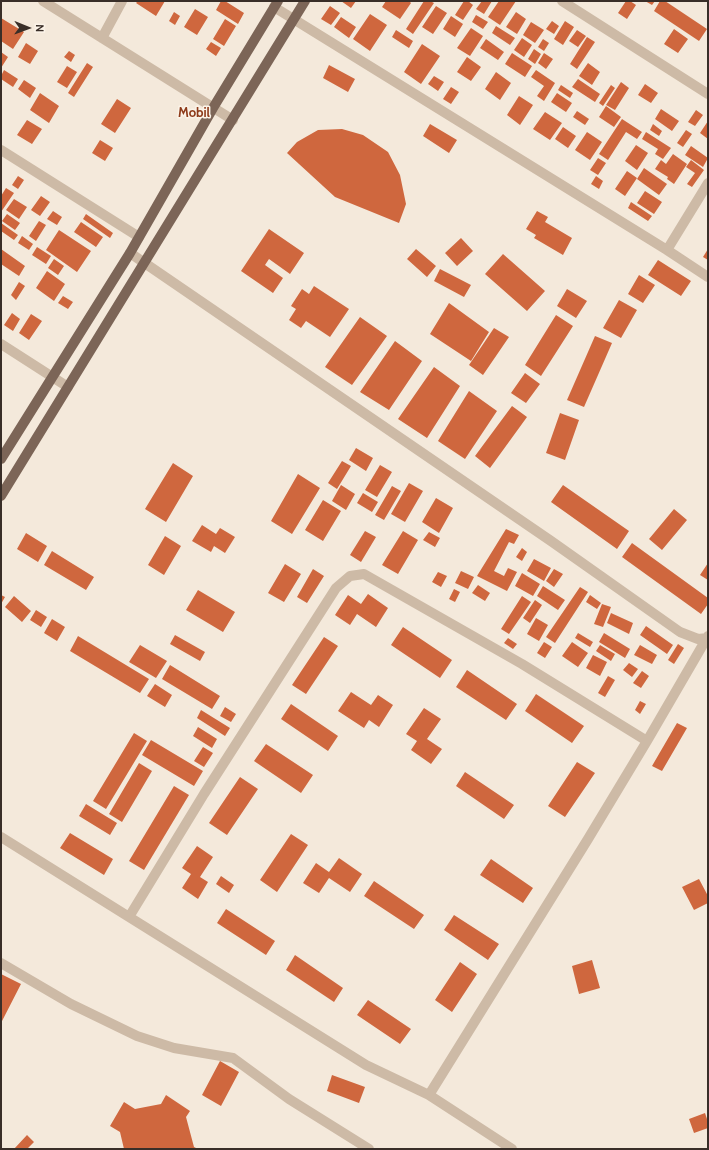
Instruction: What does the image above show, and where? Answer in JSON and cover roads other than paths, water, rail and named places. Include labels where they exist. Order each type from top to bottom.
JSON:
[{"type":"main road","points":[[1,496],[305,1]]},
{"type":"main road","points":[[1,459],[130,253],[213,108],[276,4]]},
{"type":"street","points":[[43,1],[233,120]]},
{"type":"street","points":[[102,38],[122,1]]},
{"type":"street","points":[[562,1],[708,94]]},
{"type":"street","points":[[276,4],[294,19],[667,250],[708,277]]},
{"type":"street","points":[[1,150],[139,237]]},
{"type":"street","points":[[667,250],[708,184]]},
{"type":"street","points":[[130,253],[680,632],[698,639],[707,638]]},
{"type":"street","points":[[1,344],[68,387]]},
{"type":"street","points":[[129,917],[204,794],[336,588],[350,576],[364,574],[522,664],[648,741]]},
{"type":"street","points":[[429,1095],[648,741],[707,638]]},
{"type":"street","points":[[1,837],[366,1065],[429,1095],[512,1149]]},
{"type":"street","points":[[1,963],[71,1004],[137,1036],[174,1048],[233,1058],[289,1099],[369,1149]]},
{"type":"district","name":"Mobil","points":[[194,113]]}]
